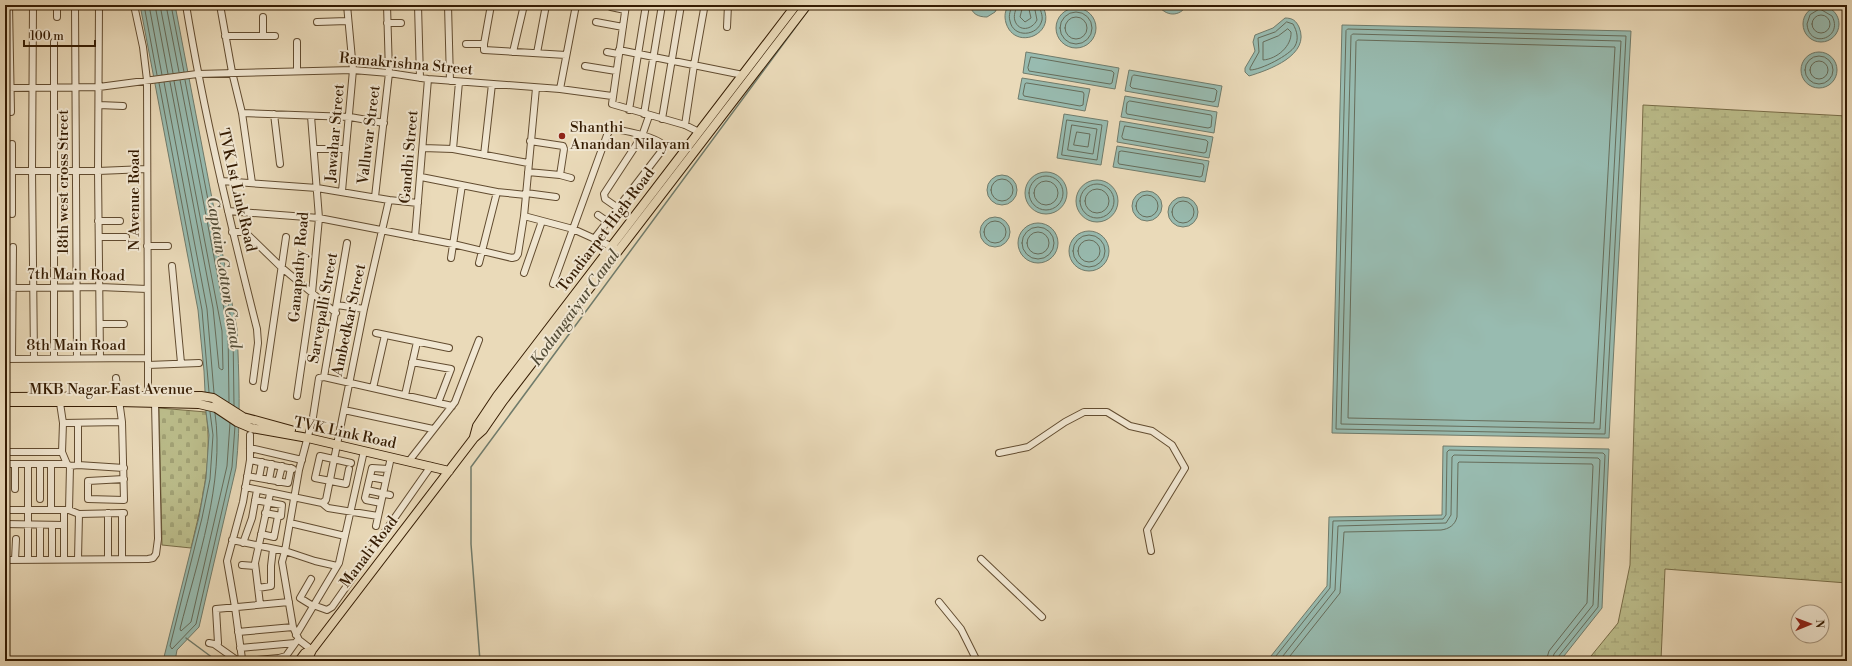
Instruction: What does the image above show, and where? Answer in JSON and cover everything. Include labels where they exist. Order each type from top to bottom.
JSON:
[{"type":"main road","name":"Tondiarpet High Road","points":[[449,471],[474,438],[483,430],[699,132],[796,5]]},
{"type":"main road","name":"Tondiarpet High Road","points":[[615,248],[807,5]]},
{"type":"main road","points":[[5,397],[118,398],[148,395],[201,396],[213,398],[237,418]]},
{"type":"main road","name":"MKB Nagar East Avenue","points":[[5,402],[60,403],[118,398],[155,402],[200,404],[216,408],[237,418]]},
{"type":"main road","name":"TVK Link Road","points":[[237,418],[251,428],[308,438],[336,446],[449,471]]},
{"type":"main road","name":"Manali Road","points":[[307,661],[312,650],[449,471]]},
{"type":"main road","name":"Manali Road","points":[[299,661],[305,653],[312,650]]},
{"type":"street","points":[[10,5],[8,88],[11,112]]},
{"type":"street","points":[[32,5],[34,358]]},
{"type":"street","points":[[57,5],[57,17]]},
{"type":"street","name":"18th west cross Street","points":[[75,5],[76,358]]},
{"type":"street","points":[[99,5],[98,221],[100,358]]},
{"type":"street","name":"N Avenue Road","points":[[134,5],[143,47],[147,80],[146,169],[148,395]]},
{"type":"street","name":"TVK 1st Link Road","points":[[186,5],[197,74],[232,232],[257,329],[258,343],[253,381]]},
{"type":"street","points":[[220,5],[224,36],[242,114],[252,183]]},
{"type":"street","name":"Jawahar Street","points":[[342,191],[350,117],[353,70],[347,21],[347,5]]},
{"type":"street","name":"Valluvar Street","points":[[375,197],[389,73],[387,5]]},
{"type":"street","points":[[418,5],[420,78]]},
{"type":"street","points":[[448,5],[450,81]]},
{"type":"street","points":[[481,5],[491,6],[483,48],[487,51],[566,55]]},
{"type":"street","points":[[513,52],[524,5]]},
{"type":"street","points":[[537,53],[545,5]]},
{"type":"street","points":[[560,88],[576,5]]},
{"type":"street","points":[[629,110],[646,5]]},
{"type":"street","points":[[618,208],[605,199],[604,194],[642,136],[662,5]]},
{"type":"street","points":[[662,119],[681,5]]},
{"type":"street","points":[[685,125],[704,9],[703,5]]},
{"type":"street","points":[[726,27],[728,5]]},
{"type":"street","points":[[611,7],[626,7],[612,104],[685,125],[699,132]]},
{"type":"street","points":[[263,17],[263,36]]},
{"type":"street","points":[[317,22],[347,21]]},
{"type":"street","points":[[596,22],[623,27]]},
{"type":"street","points":[[387,23],[401,23]]},
{"type":"street","points":[[224,36],[275,36]]},
{"type":"street","points":[[54,42],[54,358]]},
{"type":"street","points":[[297,42],[297,71]]},
{"type":"street","points":[[466,44],[484,44]]},
{"type":"street","points":[[607,52],[638,54],[743,75]]},
{"type":"street","points":[[585,66],[616,71]]},
{"type":"street","name":"Ramakrishna Street","points":[[8,88],[99,87],[197,74],[232,72],[353,70],[389,73],[428,80],[536,88],[560,88],[612,96]]},
{"type":"street","name":"Gandhi Street","points":[[416,237],[428,80]]},
{"type":"street","points":[[452,149],[459,82]]},
{"type":"street","points":[[484,155],[492,84]]},
{"type":"street","points":[[228,211],[319,218],[453,244],[512,258],[516,257],[518,254],[524,216],[536,88]]},
{"type":"street","points":[[99,105],[123,106]]},
{"type":"street","points":[[242,114],[350,117],[384,123]]},
{"type":"street","points":[[274,114],[280,164]]},
{"type":"street","name":"Ganapathy Road","points":[[297,396],[312,293],[319,218],[311,116]]},
{"type":"street","points":[[553,284],[610,130],[642,136],[662,143],[663,150],[594,240]]},
{"type":"street","points":[[530,141],[564,147],[560,175]]},
{"type":"street","points":[[12,144],[8,170],[12,214]]},
{"type":"street","points":[[423,148],[452,149],[528,163]]},
{"type":"street","points":[[314,149],[346,149]]},
{"type":"street","points":[[8,170],[98,171],[146,169]]},
{"type":"street","points":[[528,172],[560,175],[571,178]]},
{"type":"street","points":[[421,177],[497,192],[556,197]]},
{"type":"street","points":[[221,181],[317,188],[389,200],[418,203]]},
{"type":"street","points":[[451,258],[462,185]]},
{"type":"street","points":[[479,263],[497,192]]},
{"type":"street","name":"Ambedkar Street","points":[[322,503],[326,500],[348,382],[381,230],[389,200]]},
{"type":"street","points":[[598,215],[608,222]]},
{"type":"street","points":[[524,216],[573,229],[594,240],[615,248]]},
{"type":"street","points":[[98,221],[120,221]]},
{"type":"street","points":[[524,272],[542,222]]},
{"type":"street","points":[[232,232],[244,232],[281,267],[336,312]]},
{"type":"street","points":[[99,237],[126,237]]},
{"type":"street","points":[[264,388],[286,237]]},
{"type":"street","name":"Sarvepalli Street","points":[[297,639],[293,627],[282,562],[299,470],[313,417],[318,381],[321,377],[324,377],[347,243]]},
{"type":"street","points":[[147,246],[168,246]]},
{"type":"street","points":[[12,359],[13,247]]},
{"type":"street","points":[[172,266],[181,363]]},
{"type":"street","name":"7th Main Road","points":[[5,288],[100,287],[147,289]]},
{"type":"street","points":[[337,305],[364,309]]},
{"type":"street","points":[[100,324],[124,324]]},
{"type":"street","points":[[376,333],[449,348]]},
{"type":"street","points":[[373,388],[385,335]]},
{"type":"street","points":[[409,461],[458,397],[479,340]]},
{"type":"street","points":[[405,396],[417,342]]},
{"type":"street","name":"8th Main Road","points":[[5,359],[100,358],[199,363]]},
{"type":"street","points":[[412,362],[451,369],[438,403]]},
{"type":"street","points":[[324,377],[452,406]]},
{"type":"street","points":[[116,378],[122,422],[124,468],[124,479],[124,500],[88,499],[88,481],[124,479]]},
{"type":"street","points":[[5,560],[153,558],[156,554],[158,539],[155,402],[148,395]]},
{"type":"street","points":[[60,403],[63,423],[62,452],[68,465],[64,525],[64,559]]},
{"type":"street","points":[[344,410],[433,429]]},
{"type":"street","points":[[999,453],[1028,447],[1065,422],[1084,412],[1107,412],[1130,426],[1152,431],[1172,445],[1185,468],[1147,530],[1151,551]]},
{"type":"street","points":[[63,423],[122,422]]},
{"type":"street","points":[[78,423],[78,465]]},
{"type":"street","points":[[250,435],[250,460],[246,487],[226,561],[235,606],[241,657],[244,661],[279,660],[286,656],[297,639],[313,605],[337,566],[364,451]]},
{"type":"street","points":[[250,448],[302,460]]},
{"type":"street","points":[[5,452],[62,452]]},
{"type":"street","points":[[320,456],[334,459],[350,466],[346,484],[315,478],[320,456]]},
{"type":"street","points":[[376,526],[391,457]]},
{"type":"street","points":[[250,460],[299,470]]},
{"type":"street","points":[[259,478],[262,462]]},
{"type":"street","points":[[5,464],[78,465],[124,468]]},
{"type":"street","points":[[15,464],[15,489]]},
{"type":"street","points":[[28,464],[28,560]]},
{"type":"street","points":[[40,464],[40,499]]},
{"type":"street","points":[[269,480],[272,464]]},
{"type":"street","points":[[51,465],[51,510]]},
{"type":"street","points":[[278,482],[282,466]]},
{"type":"street","points":[[311,579],[300,598],[327,610],[332,607],[431,466]]},
{"type":"street","points":[[381,503],[365,499],[373,467],[388,469]]},
{"type":"street","points":[[247,476],[288,483],[291,468]]},
{"type":"street","points":[[370,477],[386,480]]},
{"type":"street","points":[[246,487],[270,494],[322,503],[328,508],[378,516]]},
{"type":"street","points":[[243,543],[252,518],[257,490]]},
{"type":"street","points":[[367,490],[390,494]]},
{"type":"street","points":[[260,604],[255,566],[270,494]]},
{"type":"street","points":[[248,529],[274,537],[278,516],[281,516],[282,505],[255,500]]},
{"type":"street","points":[[5,510],[66,510],[79,514],[123,513],[122,559]]},
{"type":"street","points":[[108,513],[108,559]]},
{"type":"street","points":[[265,513],[278,516]]},
{"type":"street","points":[[78,559],[79,514]]},
{"type":"street","points":[[290,523],[345,536]]},
{"type":"street","points":[[5,524],[64,525]]},
{"type":"street","points":[[40,525],[40,560]]},
{"type":"street","points":[[52,525],[52,559]]},
{"type":"street","points":[[15,560],[16,539]]},
{"type":"street","points":[[232,540],[285,551],[315,561],[337,566]]},
{"type":"street","points":[[258,588],[271,586],[273,549]]},
{"type":"street","points":[[981,559],[1042,617]]},
{"type":"street","points":[[242,565],[255,566]]},
{"type":"street","points":[[218,643],[216,609],[289,602]]},
{"type":"street","points":[[939,602],[961,629],[977,661]]},
{"type":"street","points":[[238,632],[293,627]]},
{"type":"street","points":[[240,648],[297,639],[312,650]]},
{"type":"street","points":[[209,643],[214,644],[238,661]]},
{"type":"green space","points":[[1643,105],[1847,116],[1847,583],[1665,569],[1661,660],[1666,661],[1587,661],[1618,623],[1630,565]]},
{"type":"green space","points":[[159,408],[206,412],[208,429],[207,464],[199,514],[191,548],[162,545]]},
{"type":"water","name":"Captain Cotton Canal","points":[[140,5],[175,5],[237,329],[239,416],[236,468],[199,627],[177,650],[175,661],[163,661],[199,517],[206,478],[209,435],[198,310]]},
{"type":"water","points":[[970,5],[999,5],[995,12],[987,17],[976,14],[972,11]]},
{"type":"water","points":[[1009,5],[1042,5],[1046,15],[1045,24],[1034,36],[1026,38],[1018,36],[1011,32],[1006,23],[1006,11]]},
{"type":"water","points":[[1158,5],[1187,5],[1181,12],[1173,14],[1165,12]]},
{"type":"water","points":[[1825,6],[1834,11],[1838,17],[1838,31],[1834,37],[1825,42],[1817,42],[1808,37],[1804,31],[1803,20],[1808,11],[1814,7]]},
{"type":"water","points":[[1080,8],[1087,11],[1093,17],[1096,28],[1095,36],[1087,45],[1080,48],[1072,48],[1065,45],[1057,36],[1056,24],[1059,17],[1068,9]]},
{"type":"water","points":[[1285,18],[1294,20],[1299,27],[1301,37],[1299,46],[1286,60],[1267,70],[1249,76],[1245,72],[1245,68],[1255,51],[1253,42],[1255,35],[1273,28]]},
{"type":"water","points":[[1342,25],[1631,31],[1609,438],[1332,433]]},
{"type":"water","points":[[1026,52],[1119,68],[1115,89],[1023,73]]},
{"type":"water","points":[[1823,52],[1832,57],[1836,63],[1836,77],[1832,83],[1823,88],[1815,88],[1806,83],[1802,77],[1801,66],[1806,57],[1812,53]]},
{"type":"water","points":[[1129,70],[1222,86],[1218,107],[1125,91]]},
{"type":"water","points":[[1022,78],[1090,89],[1085,111],[1018,99]]},
{"type":"water","points":[[1125,96],[1217,112],[1214,133],[1121,117]]},
{"type":"water","points":[[1064,114],[1108,121],[1101,165],[1057,158]]},
{"type":"water","points":[[1120,121],[1213,137],[1209,158],[1117,142]]},
{"type":"water","points":[[1117,146],[1209,161],[1205,182],[1113,167]]},
{"type":"water","points":[[1042,172],[1050,172],[1061,178],[1067,189],[1067,197],[1061,208],[1050,214],[1042,214],[1031,208],[1025,197],[1025,189],[1031,178]]},
{"type":"water","points":[[1002,175],[1008,176],[1016,184],[1016,196],[1008,204],[1002,205],[996,204],[988,196],[987,190],[988,184],[996,176]]},
{"type":"water","points":[[1097,180],[1112,186],[1118,201],[1112,216],[1097,222],[1082,216],[1076,201],[1082,186]]},
{"type":"water","points":[[1147,191],[1158,195],[1162,206],[1158,217],[1147,221],[1136,217],[1132,206],[1136,195]]},
{"type":"water","points":[[1183,197],[1194,201],[1198,212],[1194,223],[1183,227],[1172,223],[1168,212],[1172,201]]},
{"type":"water","points":[[995,217],[1001,218],[1009,226],[1009,238],[1001,246],[995,247],[989,246],[981,238],[980,232],[981,226],[989,218]]},
{"type":"water","points":[[1042,223],[1049,226],[1055,232],[1058,243],[1057,251],[1049,260],[1042,263],[1034,263],[1027,260],[1019,251],[1018,239],[1021,232],[1030,224]]},
{"type":"water","points":[[1093,231],[1100,234],[1106,240],[1109,251],[1108,259],[1100,268],[1093,271],[1085,271],[1078,268],[1070,259],[1069,247],[1072,240],[1081,232]]},
{"type":"water","points":[[1443,446],[1609,449],[1602,608],[1560,661],[1267,661],[1327,586],[1329,517],[1442,515]]},
{"type":"waterway","name":"Kodungaiyur Canal","points":[[480,661],[471,544],[471,467],[812,5]]},
{"type":"waterway","points":[[186,638],[217,661]]},
{"type":"place","name":"Shanthi Anandan Nilayam","points":[[562,136]]}]
